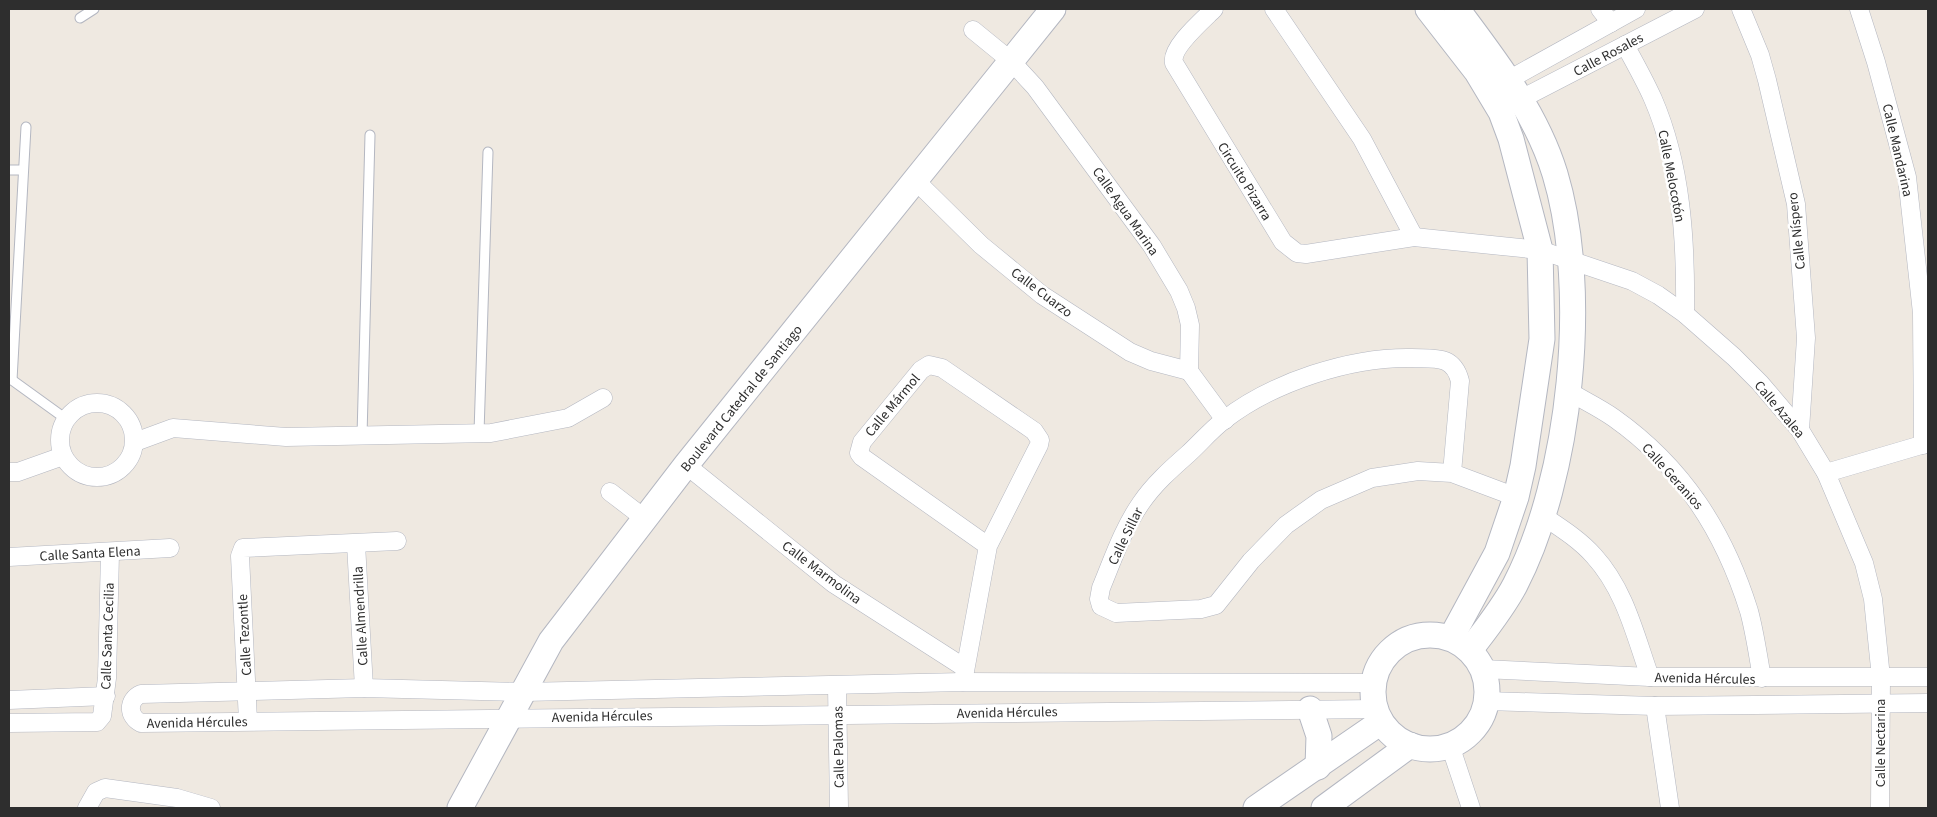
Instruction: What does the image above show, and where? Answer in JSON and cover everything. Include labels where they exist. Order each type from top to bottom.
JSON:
[{"type":"street","name":"Boulevard Catedral de Santiago","points":[[460,808],[551,641],[686,464],[1053,9]]},
{"type":"street","name":"Circuito Pizarra","points":[[1214,9],[1176,49],[1172,58],[1174,64],[1283,242],[1297,253],[1306,254],[1414,237],[1540,250]]},
{"type":"street","points":[[1274,9],[1362,139],[1414,237]]},
{"type":"street","points":[[1428,9],[1477,72],[1501,112],[1511,139],[1540,250],[1542,340],[1523,466],[1516,497],[1494,560],[1468,652],[1486,701],[1482,715],[1474,728],[1463,738],[1450,745],[1430,748],[1410,745],[1391,734],[1378,715],[1373,683],[1382,660],[1401,642],[1426,634],[1468,652]]},
{"type":"street","points":[[1457,9],[1516,89],[1555,174],[1571,260],[1572,338],[1568,391],[1556,468],[1543,516],[1516,583],[1468,652]]},
{"type":"street","points":[[1600,9],[1611,23]]},
{"type":"street","name":"Calle Rosales","points":[[1516,89],[1611,23],[1636,9]]},
{"type":"street","name":"Calle Rosales","points":[[1516,89],[1625,45],[1695,9]]},
{"type":"street","name":"Calle Níspero","points":[[1741,9],[1760,55],[1796,204],[1806,338],[1800,430]]},
{"type":"street","name":"Calle Mandarina","points":[[1859,9],[1876,62],[1907,177],[1922,313],[1925,444]]},
{"type":"street","name":"Calle Agua Marina","points":[[973,30],[1011,61],[1036,86],[1136,223],[1179,290],[1190,324],[1189,371]]},
{"type":"street","name":"Calle Melocotón","points":[[1625,45],[1654,101],[1664,128],[1685,242],[1685,314]]},
{"type":"street","name":"Calle Cuarzo","points":[[916,181],[982,245],[1042,295],[1130,352],[1152,361],[1189,371]]},
{"type":"street","name":"Calle Azalea","points":[[1540,250],[1632,282],[1685,314],[1754,377],[1800,430],[1826,473],[1864,563],[1873,599],[1881,678]]},
{"type":"street","name":"Calle Sillar","points":[[1452,473],[1460,381],[1457,369],[1442,359],[1401,358],[1340,367],[1280,386],[1225,420],[1163,476],[1142,502],[1127,526],[1101,588],[1099,599],[1102,606],[1108,611],[1116,613],[1209,608],[1222,599],[1251,561],[1286,525],[1321,500],[1372,478],[1418,471],[1452,473],[1516,497]]},
{"type":"street","name":"Calle Mármol","points":[[964,675],[988,546],[1040,440],[1034,432],[942,368],[929,365],[921,370],[862,442],[859,452],[862,457],[988,546]]},
{"type":"street","points":[[1189,371],[1225,420]]},
{"type":"street","name":"Calle Geranios","points":[[1568,391],[1613,418],[1652,449],[1700,503],[1729,555],[1749,612],[1762,678]]},
{"type":"street","points":[[135,442],[173,428],[286,438],[492,433],[568,418],[602,398]]},
{"type":"street","points":[[99,402],[112,405],[129,420],[134,430],[135,442],[127,463],[118,472],[106,477],[93,478],[80,474],[70,467],[63,456],[59,444],[60,431],[66,419],[75,410],[86,404],[99,402]]},
{"type":"street","points":[[1826,473],[1925,444]]},
{"type":"street","points":[[9,472],[18,472],[63,456]]},
{"type":"street","name":"Calle Marmolina","points":[[686,464],[839,588],[964,675]]},
{"type":"street","points":[[610,492],[644,518]]},
{"type":"street","points":[[1543,516],[1577,540],[1610,575],[1623,599],[1650,677]]},
{"type":"street","points":[[356,544],[397,541]]},
{"type":"street","name":"Calle Tezontle","points":[[248,722],[240,556],[243,548],[356,544]]},
{"type":"street","name":"Calle Almendrilla","points":[[356,544],[364,688]]},
{"type":"street","name":"Calle Santa Elena","points":[[9,557],[110,553],[170,548]]},
{"type":"street","name":"Calle Santa Cecilia","points":[[9,723],[97,722],[101,719],[106,696],[110,553]]},
{"type":"street","name":"Avenida Hércules","points":[[1468,652],[1650,677],[1928,677]]},
{"type":"street","name":"Avenida Hércules","points":[[1373,683],[1251,683],[964,675],[837,686],[524,692],[364,688],[141,694],[132,702],[130,710],[132,717],[141,723],[1249,709],[1310,709],[1378,715]]},
{"type":"street","name":"Calle Nectarina","points":[[1880,808],[1881,678]]},
{"type":"street","name":"Calle Palomas","points":[[837,686],[839,808]]},
{"type":"street","points":[[9,700],[106,696]]},
{"type":"street","name":"Avenida Hércules","points":[[1486,701],[1655,706],[1880,706],[1928,703]]},
{"type":"street","points":[[1655,706],[1670,808]]},
{"type":"street","points":[[1310,709],[1319,736],[1318,767]]},
{"type":"street","points":[[1256,808],[1318,767],[1378,715]]},
{"type":"street","points":[[1333,806],[1410,745]]},
{"type":"street","points":[[1450,745],[1471,808]]},
{"type":"street","points":[[87,808],[96,792],[100,789],[177,798],[210,808]]},
{"type":"lane","points":[[80,18],[94,9]]},
{"type":"lane","points":[[26,127],[10,381],[66,419]]},
{"type":"lane","points":[[362,436],[370,135]]},
{"type":"lane","points":[[478,433],[488,152]]},
{"type":"lane","points":[[9,170],[23,170]]}]
